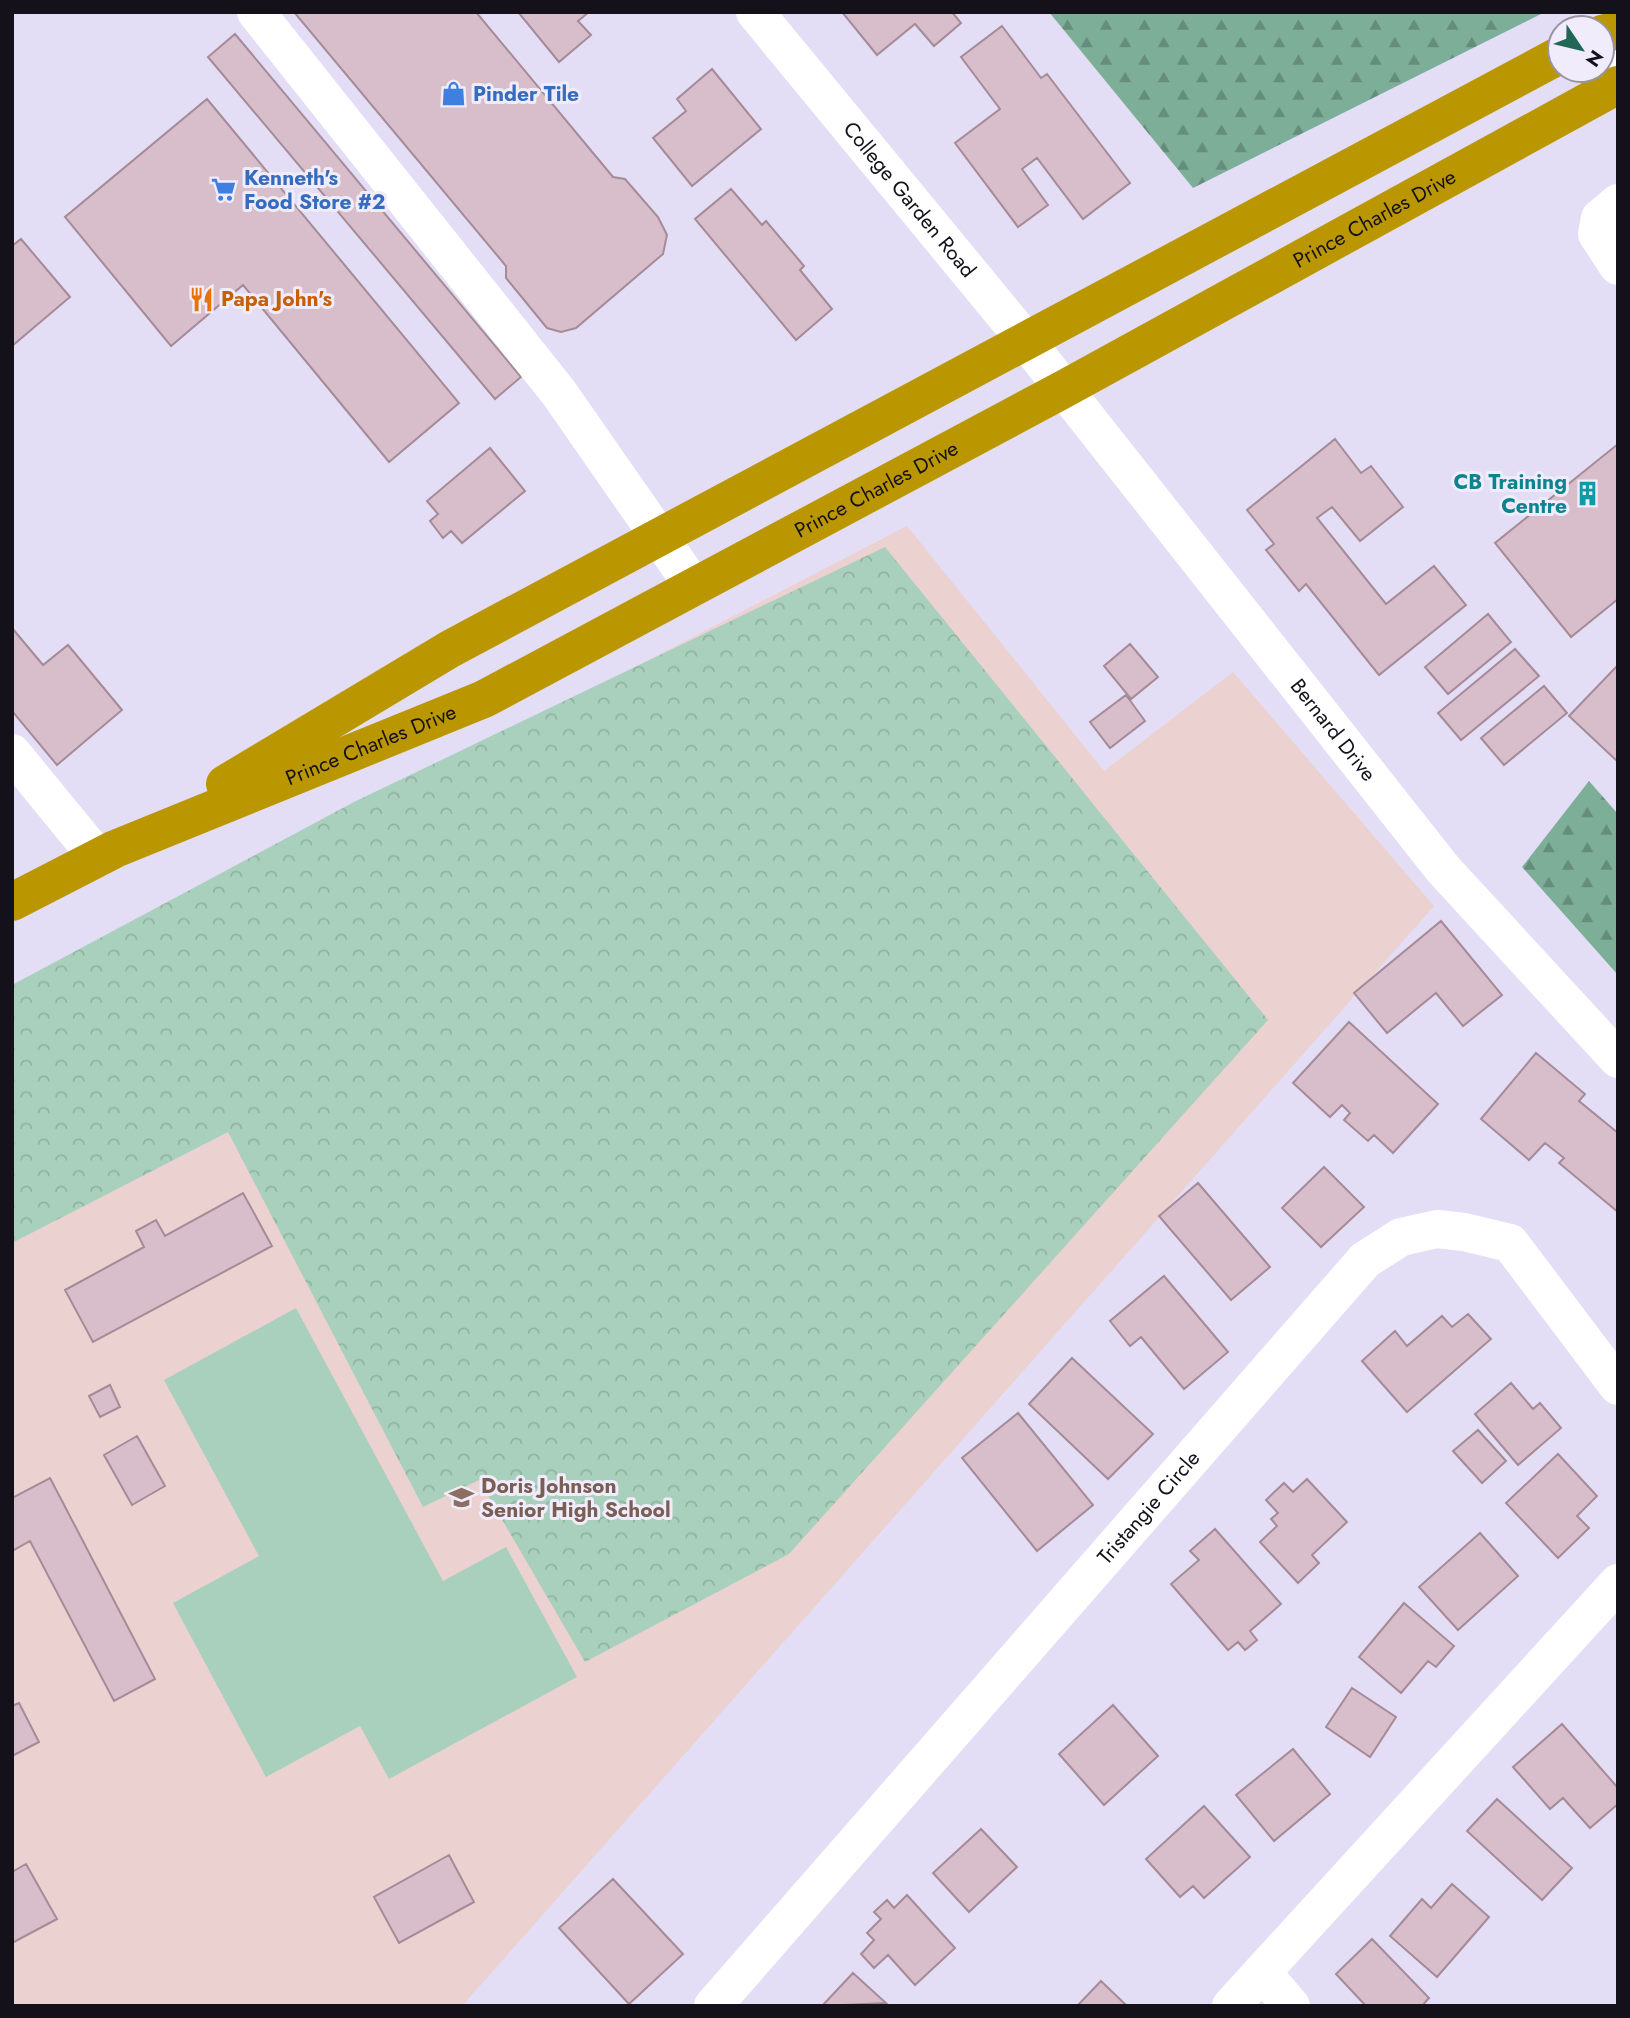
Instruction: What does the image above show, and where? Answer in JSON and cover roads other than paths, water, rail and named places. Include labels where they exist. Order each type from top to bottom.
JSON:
[{"type":"highway","name":"Prince Charles Drive","points":[[12,902],[107,854],[450,649],[1546,62]]},
{"type":"highway","name":"Prince Charles Drive","points":[[107,854],[484,699],[1064,389],[1618,85]]},
{"type":"street","points":[[256,12],[559,393],[694,587]]},
{"type":"street","name":"College Garden Road","points":[[754,12],[1064,389]]},
{"type":"street","points":[[1618,203],[1600,218],[1597,234],[1618,266]]},
{"type":"street","name":"Bernard Drive","points":[[1064,389],[1443,869],[1618,1059]]},
{"type":"street","points":[[14,758],[107,854]]},
{"type":"street","name":"Tristangie Circle","points":[[713,2006],[1366,1260],[1401,1237],[1437,1229],[1464,1232],[1510,1243],[1618,1387]]},
{"type":"street","points":[[1231,2006],[1618,1583]]},
{"type":"street","points":[[1262,1972],[1291,2006]]},
{"type":"place","name":"Pinder Tile","points":[[453,94]]},
{"type":"place","name":"Kenneth's Food Store #2","points":[[224,190]]},
{"type":"place","name":"Papa John's","points":[[201,299]]},
{"type":"place","name":"CB Training Centre","points":[[1587,494]]},
{"type":"place","name":"Doris Johnson Senior High School","points":[[461,1498]]}]
